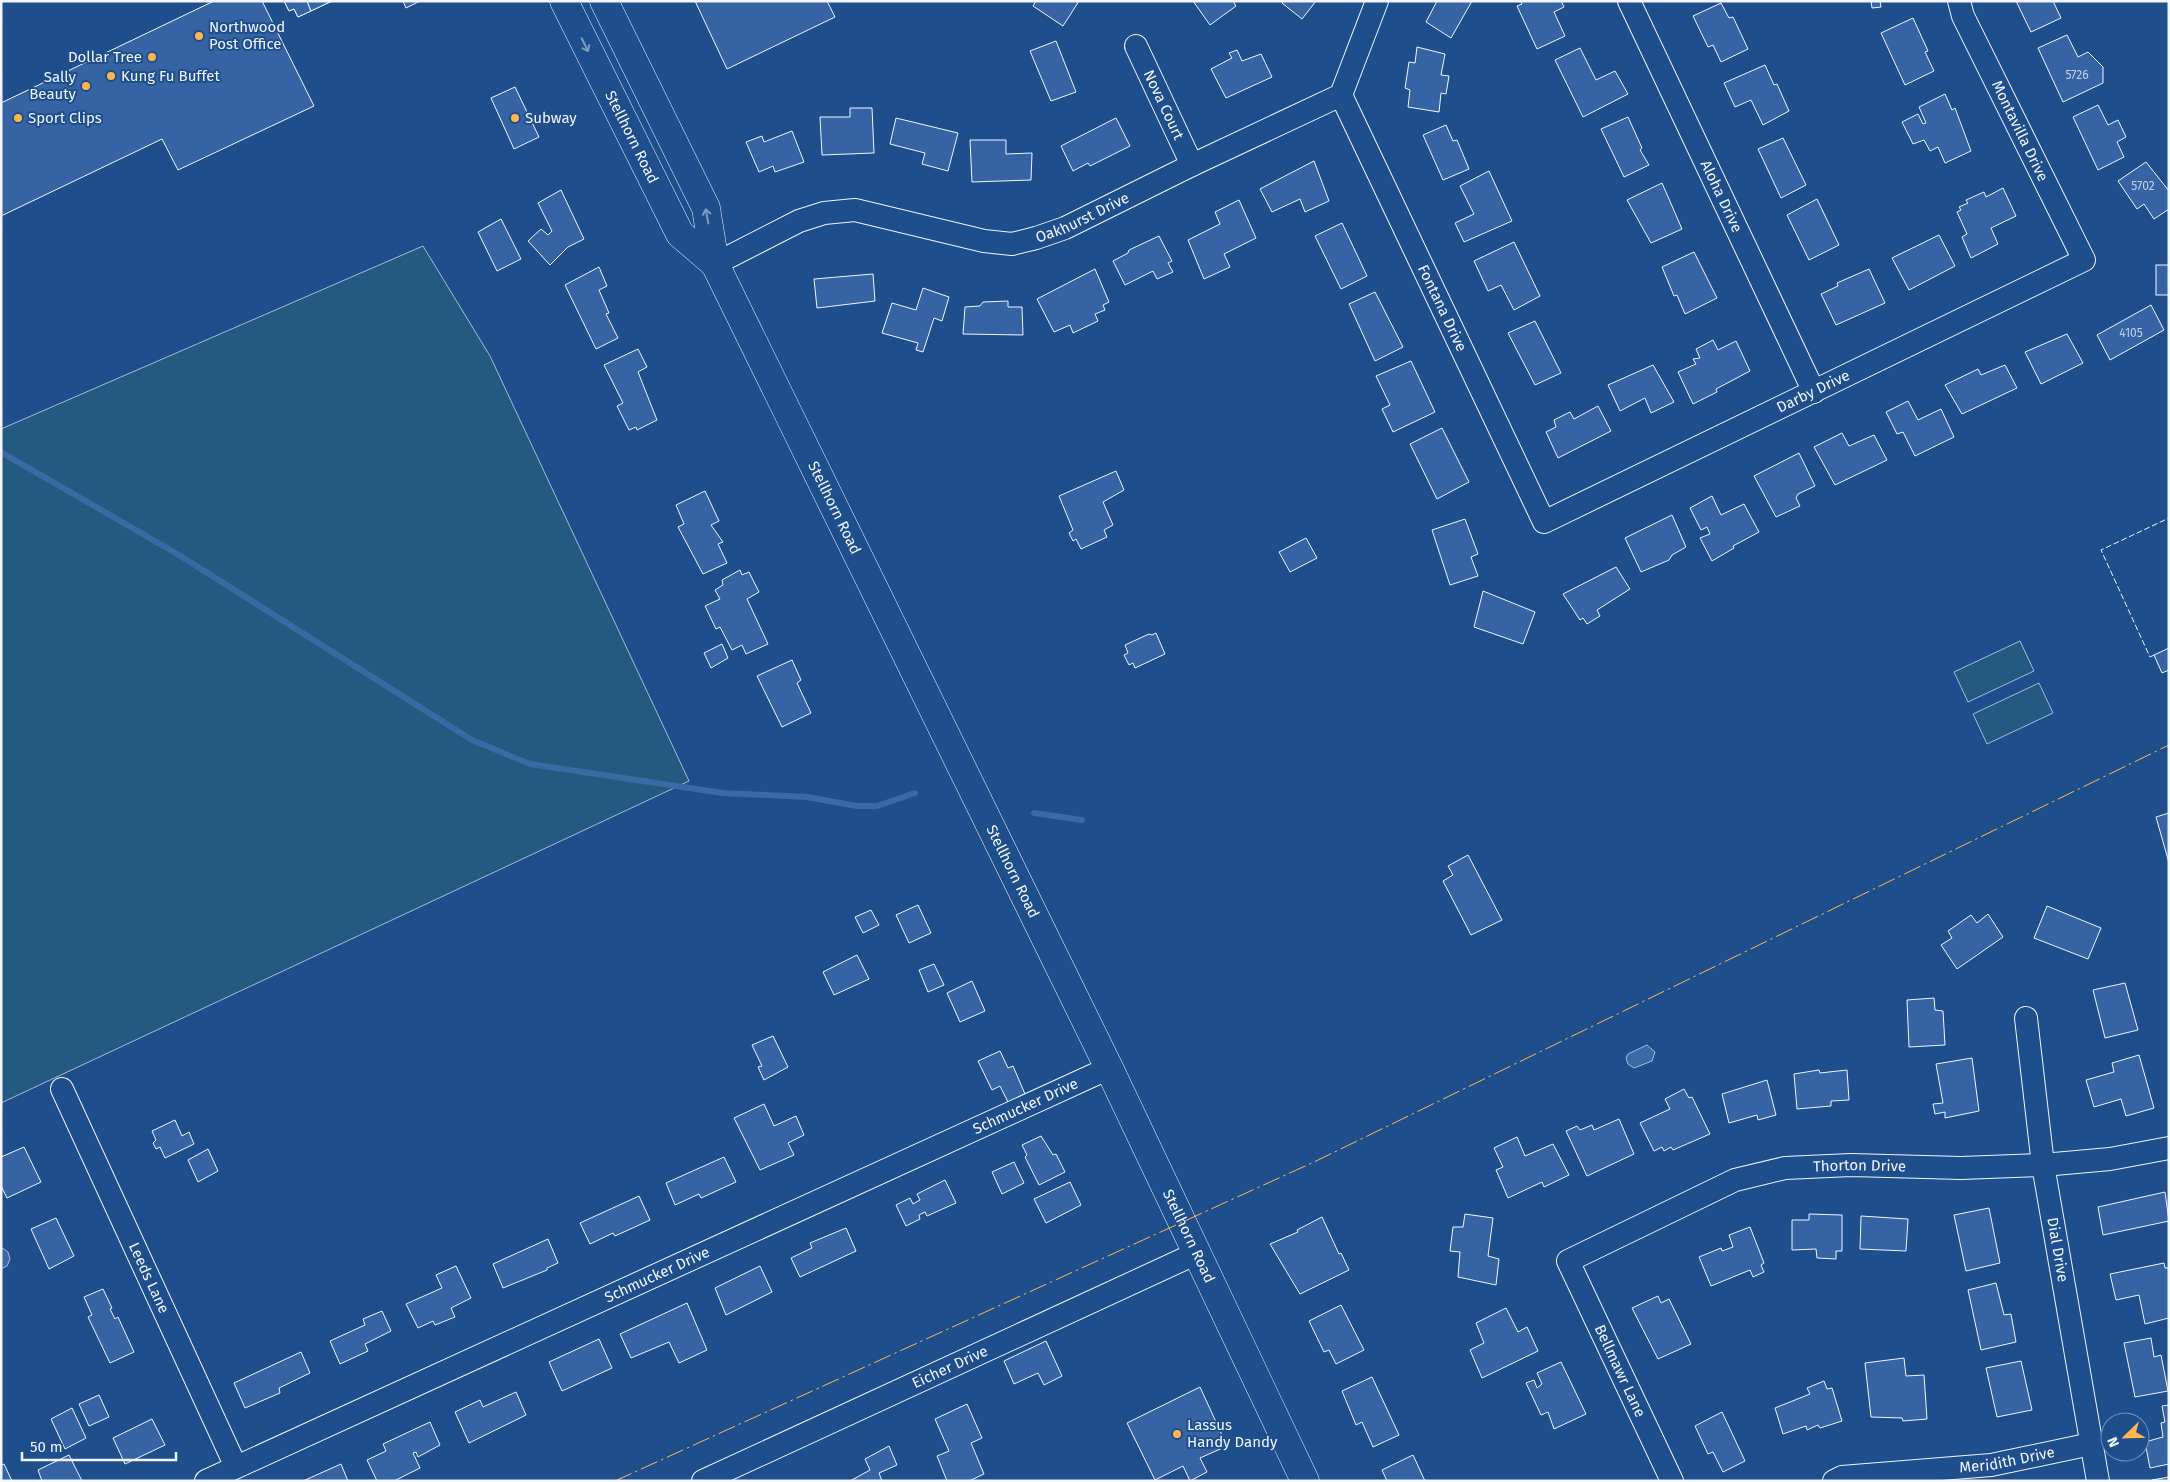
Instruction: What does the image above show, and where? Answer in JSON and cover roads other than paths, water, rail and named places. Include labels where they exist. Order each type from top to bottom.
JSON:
[{"type":"main road","name":"Stellhorn Road","points":[[564,1],[680,234],[715,264]]},
{"type":"main road","name":"Stellhorn Road","points":[[604,1],[706,208],[715,264],[1109,1068],[1305,1481]]},
{"type":"street","points":[[1341,96],[1377,1]]},
{"type":"street","name":"Aloha Drive","points":[[1629,1],[1814,392]]},
{"type":"street","name":"Montavilla Drive","points":[[1959,1],[1963,16],[2084,260]]},
{"type":"street","name":"Nova Court","points":[[1136,46],[1192,165]]},
{"type":"street","name":"Oakhurst Drive","points":[[715,264],[799,221],[824,214],[855,210],[984,241],[1012,244],[1065,228],[1192,165],[1341,96]]},
{"type":"street","name":"Fontana Drive","points":[[1341,96],[1544,522]]},
{"type":"street","name":"Darby Drive","points":[[1544,522],[2084,260]]},
{"type":"street","name":"Dial Drive","points":[[2026,1018],[2043,1165],[2098,1481]]},
{"type":"street","name":"Schmucker Drive","points":[[206,1481],[1109,1068]]},
{"type":"street","name":"Leeds Lane","points":[[62,1089],[236,1467]]},
{"type":"street","name":"Thorton Drive","points":[[1568,1261],[1735,1180],[1785,1168],[1851,1165],[1961,1168],[2043,1165],[2110,1159],[2169,1148]]},
{"type":"street","name":"Eicher Drive","points":[[703,1481],[1197,1254]]},
{"type":"street","name":"Bellmawr Lane","points":[[1568,1261],[1672,1481]]},
{"type":"street","name":"Meridith Drive","points":[[1834,1481],[1842,1478],[1901,1471],[1991,1465],[2091,1444]]},
{"type":"waterway","points":[[1,452],[179,555],[472,740],[530,764],[723,793],[807,797],[857,806],[877,806],[915,793]]},
{"type":"waterway","points":[[1034,813],[1082,820]]},
{"type":"place","name":"Northwood Post Office","points":[[199,36]]},
{"type":"place","name":"Dollar Tree","points":[[152,57]]},
{"type":"place","name":"Kung Fu Buffet","points":[[111,76]]},
{"type":"place","name":"Sally Beauty","points":[[86,86]]},
{"type":"place","name":"Sport Clips","points":[[18,118]]},
{"type":"place","name":"Subway","points":[[515,118]]},
{"type":"place","name":"Lassus Handy Dandy","points":[[1177,1434]]}]
